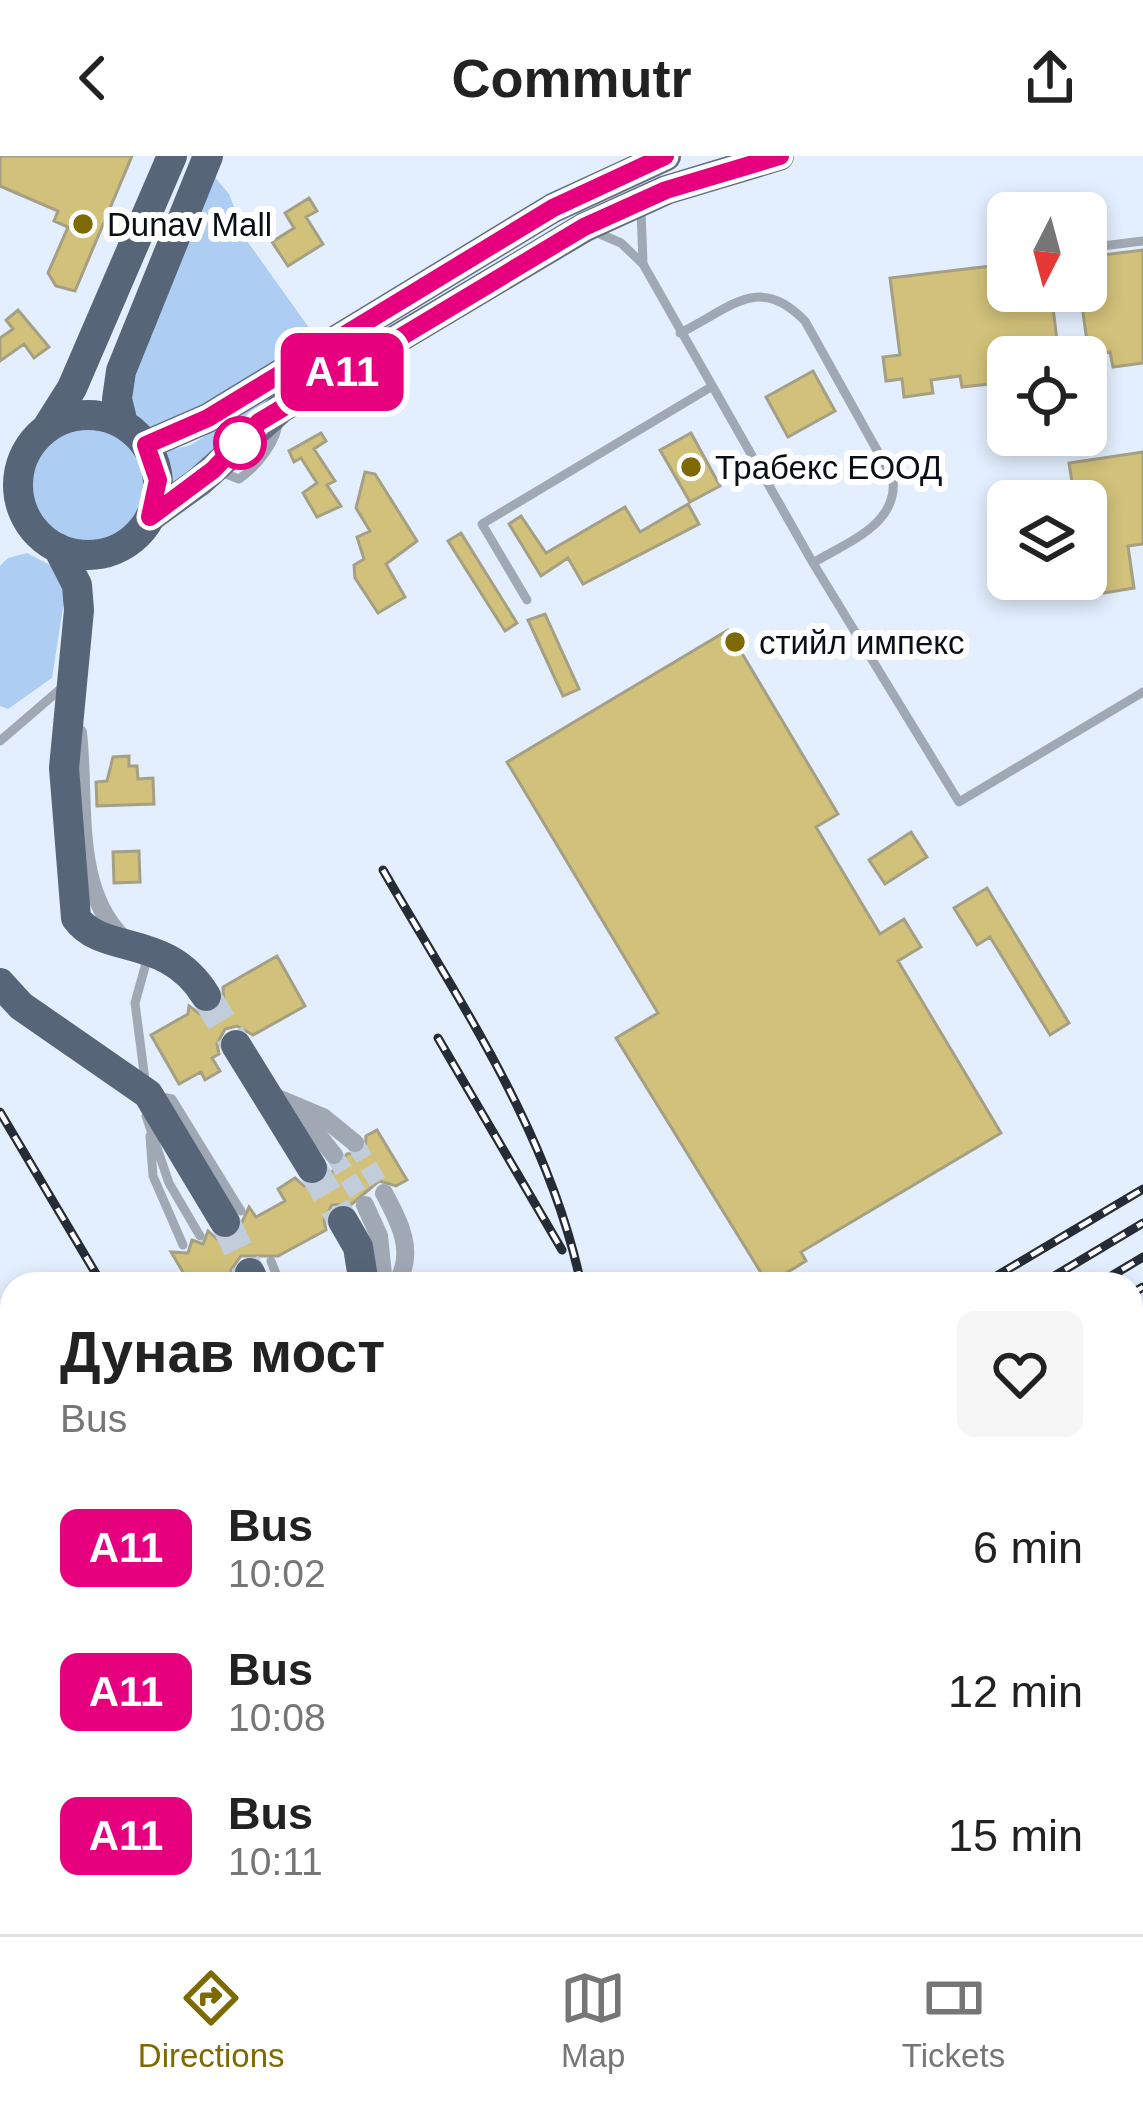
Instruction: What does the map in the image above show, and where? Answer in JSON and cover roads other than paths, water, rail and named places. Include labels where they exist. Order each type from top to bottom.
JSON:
[{"type":"highway","points":[[0,485],[72,388],[172,156]]},
{"type":"highway","points":[[79,610],[100,573],[150,517],[158,480],[117,398],[121,371],[208,156]]},
{"type":"highway","points":[[48,426],[85,414],[134,434]]},
{"type":"highway","points":[[22,459],[19,500],[76,585],[79,610],[64,768],[76,918],[91,932],[138,946],[190,970],[206,996]]},
{"type":"highway","points":[[0,537],[49,542],[94,555],[128,542]]},
{"type":"highway","points":[[0,983],[21,1006],[123,1075],[222,1223]]},
{"type":"highway","points":[[236,1045],[264,1091],[323,1162]]},
{"type":"highway","points":[[354,1213],[362,1272]]},
{"type":"main road","points":[[134,434],[208,418],[553,208],[665,156]]},
{"type":"main road","points":[[150,517],[213,470],[281,408],[584,227],[641,200],[779,156]]},
{"type":"street","points":[[264,1091],[323,1118],[355,1143]]},
{"type":"street","points":[[296,1107],[323,1162]]},
{"type":"street","points":[[384,1193],[405,1241],[403,1272]]},
{"type":"street","points":[[354,1213],[380,1236],[383,1272]]},
{"type":"lane","points":[[641,200],[643,264]]},
{"type":"lane","points":[[584,227],[621,243],[643,264],[813,563],[959,802],[1143,692]]},
{"type":"lane","points":[[1107,245],[1143,241]]},
{"type":"lane","points":[[680,333],[757,295],[784,300],[805,321],[893,479],[895,496],[887,516],[813,563]]},
{"type":"lane","points":[[527,600],[482,524],[711,387]]},
{"type":"lane","points":[[0,741],[68,692]]},
{"type":"lane","points":[[138,946],[136,1003],[153,1176],[183,1245]]},
{"type":"tunnel","points":[[206,996],[236,1045]]},
{"type":"tunnel","points":[[355,1143],[384,1193]]},
{"type":"tunnel","points":[[334,1155],[365,1205]]},
{"type":"tunnel","points":[[312,1168],[343,1221]]},
{"type":"tunnel","points":[[225,1222],[250,1272]]},
{"type":"railway","points":[[383,870],[525,1121],[578,1272]]},
{"type":"railway","points":[[438,1038],[562,1250]]},
{"type":"railway","points":[[0,1112],[95,1272]]},
{"type":"railway","points":[[1003,1272],[1143,1189]]},
{"type":"railway","points":[[1061,1272],[1143,1223]]},
{"type":"railway","points":[[1118,1272],[1143,1257]]},
{"type":"place","name":"Dunav Mall","points":[[83,224]]},
{"type":"place","name":"Трабекс ЕООД","points":[[691,467]]},
{"type":"place","name":"стийл импекс","points":[[735,642]]}]
